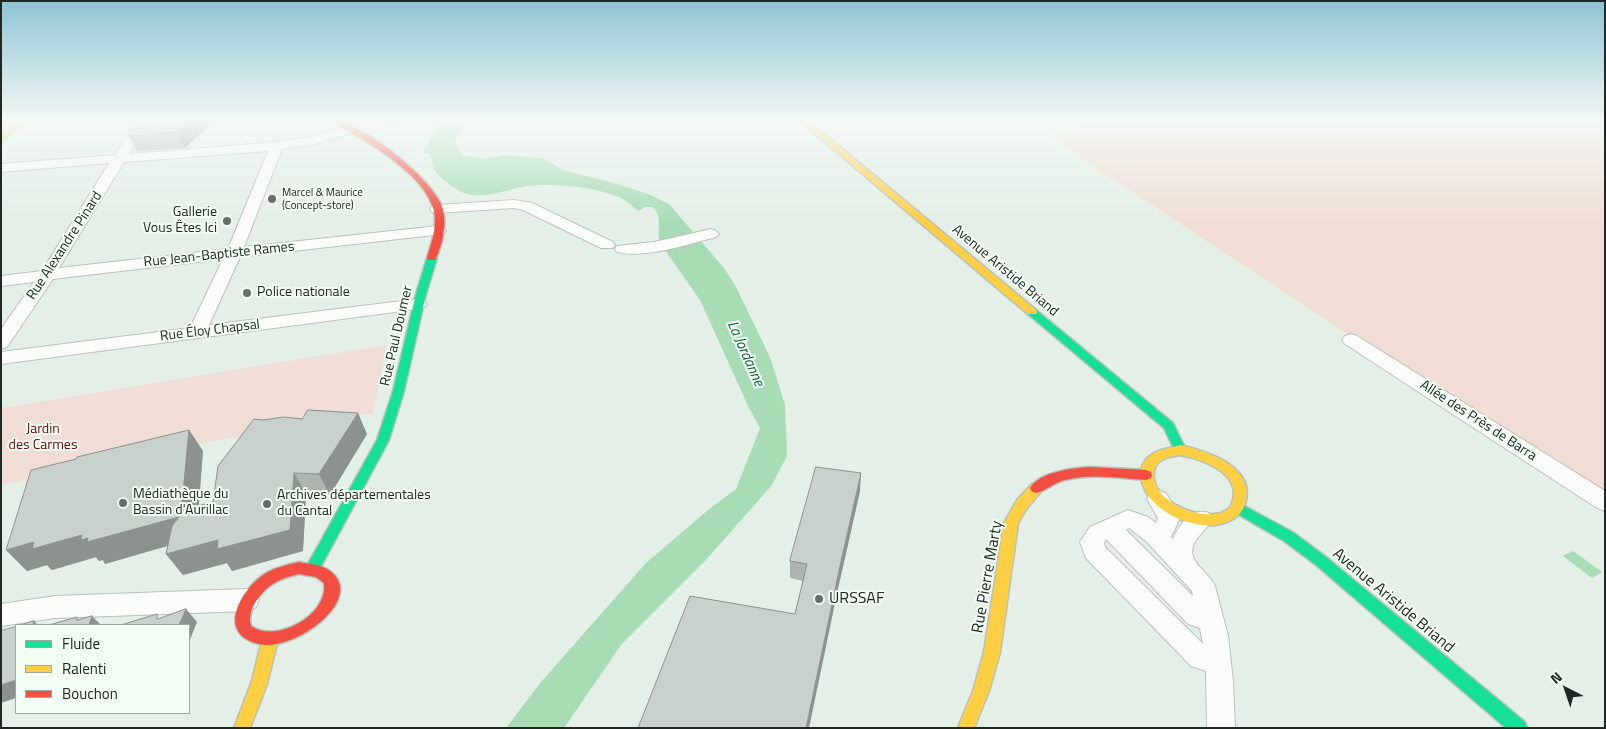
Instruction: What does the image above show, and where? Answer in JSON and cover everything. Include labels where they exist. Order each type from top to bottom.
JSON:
[{"type":"main road","name":"Rue Paul Doumer","points":[[313,568],[384,440],[393,419],[418,304],[438,231],[437,209],[432,195],[389,155]]},
{"type":"main road","name":"Avenue Aristide Briand","points":[[844,155],[1169,426],[1180,450]]},
{"type":"main road","points":[[1180,450],[1194,452],[1210,458],[1234,476],[1240,487],[1242,498],[1238,508],[1230,516],[1216,520],[1201,520],[1184,516],[1169,508],[1157,498],[1149,487],[1146,475],[1148,465],[1154,457],[1166,452],[1180,450]]},
{"type":"main road","name":"Rue Pierre Marty","points":[[966,728],[972,716],[987,670],[996,632],[1011,522],[1028,496],[1050,479],[1080,471],[1146,475]]},
{"type":"main road","name":"Avenue Aristide Briand","points":[[1238,508],[1289,537],[1321,561],[1519,728]]},
{"type":"main road","points":[[299,568],[313,568],[322,571],[329,577],[332,584],[332,594],[322,614],[299,632],[278,639],[257,638],[247,632],[242,623],[242,618],[247,600],[257,588],[270,578],[284,572],[299,568]]},
{"type":"main road","points":[[242,728],[265,668],[270,640]]},
{"type":"street","name":"Rue Alexandre Pinard","points":[[1,343],[47,275],[123,155]]},
{"type":"street","points":[[1,168],[160,155]]},
{"type":"street","points":[[197,332],[234,253],[273,155]]},
{"type":"street","points":[[437,209],[514,204],[527,206],[607,245],[622,245],[623,249],[654,248],[711,234]]},
{"type":"street","name":"Rue Jean-Baptiste Rames","points":[[1,281],[438,231]]},
{"type":"street","name":"Rue Éloy Chapsal","points":[[1,358],[418,304]]},
{"type":"street","name":"Allée des Près de Barra","points":[[1351,340],[1605,502]]},
{"type":"street","points":[[1155,535],[1162,533],[1169,518],[1157,498]]},
{"type":"street","points":[[1218,662],[1200,658],[1094,552],[1092,542],[1098,534],[1128,518],[1140,523],[1155,535],[1203,586],[1218,662],[1221,728]]},
{"type":"street","points":[[1182,562],[1179,552],[1184,538],[1201,520]]},
{"type":"street","points":[[1109,527],[1197,616],[1208,608]]},
{"type":"street","points":[[1,614],[55,606],[247,600]]},
{"type":"green space","points":[[1076,155],[1605,155],[1605,496],[1338,328]]},
{"type":"green space","name":"Jardin des Carmes","points":[[387,345],[373,413],[162,450],[1,485],[1,408]]},
{"type":"water","name":"La Jordanne","points":[[430,155],[462,155],[483,159],[506,155],[542,158],[563,170],[614,183],[651,195],[669,204],[723,267],[734,283],[770,357],[785,405],[787,456],[772,485],[705,561],[621,645],[564,728],[506,728],[541,682],[646,563],[708,510],[736,489],[760,428],[700,300],[660,243],[659,220],[653,207],[646,207],[638,211],[619,197],[586,188],[562,186],[539,185],[492,194],[466,194],[448,183],[435,171]]},
{"type":"water","points":[[1573,551],[1602,572],[1592,578],[1563,556]]},
{"type":"building","points":[[308,410],[358,413],[319,474],[294,473],[290,530],[217,549],[218,540],[166,554],[172,526],[179,517],[87,542],[88,538],[81,540],[82,535],[32,549],[34,542],[6,550],[31,470],[189,430],[181,514],[185,509],[213,502],[218,466],[254,419],[264,420],[283,417],[302,419]]},
{"type":"building","name":"URSSAF","points":[[816,467],[861,473],[806,728],[638,728],[690,596],[795,614],[807,564],[790,561]]},
{"type":"building","points":[[186,609],[179,624],[124,624],[157,614],[157,619]]},
{"type":"building","points":[[92,616],[89,624],[52,624],[77,617],[77,620]]},
{"type":"building","points":[[15,627],[15,680],[1,685],[1,631]]},
{"type":"traffic: fast","points":[[313,568],[383,440],[399,391],[421,294],[432,258]]},
{"type":"traffic: fast","points":[[1032,312],[1169,426],[1180,450]]},
{"type":"traffic: fast","points":[[1239,508],[1289,537],[1321,561],[1519,728]]},
{"type":"traffic: slow","points":[[845,155],[1032,312]]},
{"type":"traffic: slow","points":[[1180,450],[1214,461],[1234,476],[1240,486],[1241,497],[1237,509],[1220,519],[1199,519],[1176,511],[1157,497],[1150,488],[1147,478],[1148,466],[1158,456],[1180,450]]},
{"type":"traffic: slow","points":[[966,728],[981,691],[992,652],[1011,523],[1022,504],[1037,488]]},
{"type":"traffic: slow","points":[[242,728],[259,684],[270,640]]},
{"type":"traffic: jam","points":[[390,155],[421,181],[431,193],[437,205],[439,225],[432,258]]},
{"type":"traffic: jam","points":[[1037,488],[1049,480],[1075,473],[1104,472],[1146,475]]},
{"type":"traffic: jam","points":[[299,568],[320,572],[330,580],[332,592],[329,602],[322,612],[313,621],[289,635],[264,639],[253,636],[245,630],[242,623],[243,615],[246,606],[257,589],[270,578],[299,568]]},
{"type":"place","name":"Marcel & Maurice (Concept-store)","points":[[272,199]]},
{"type":"place","name":"Gallerie Vous Êtes Ici","points":[[227,221]]},
{"type":"place","name":"Police nationale","points":[[247,293]]},
{"type":"place","name":"Médiathèque du Bassin d'Aurillac","points":[[123,503]]},
{"type":"place","name":"Archives départementales du Cantal","points":[[267,504]]},
{"type":"place","name":"URSSAF","points":[[819,599]]}]
